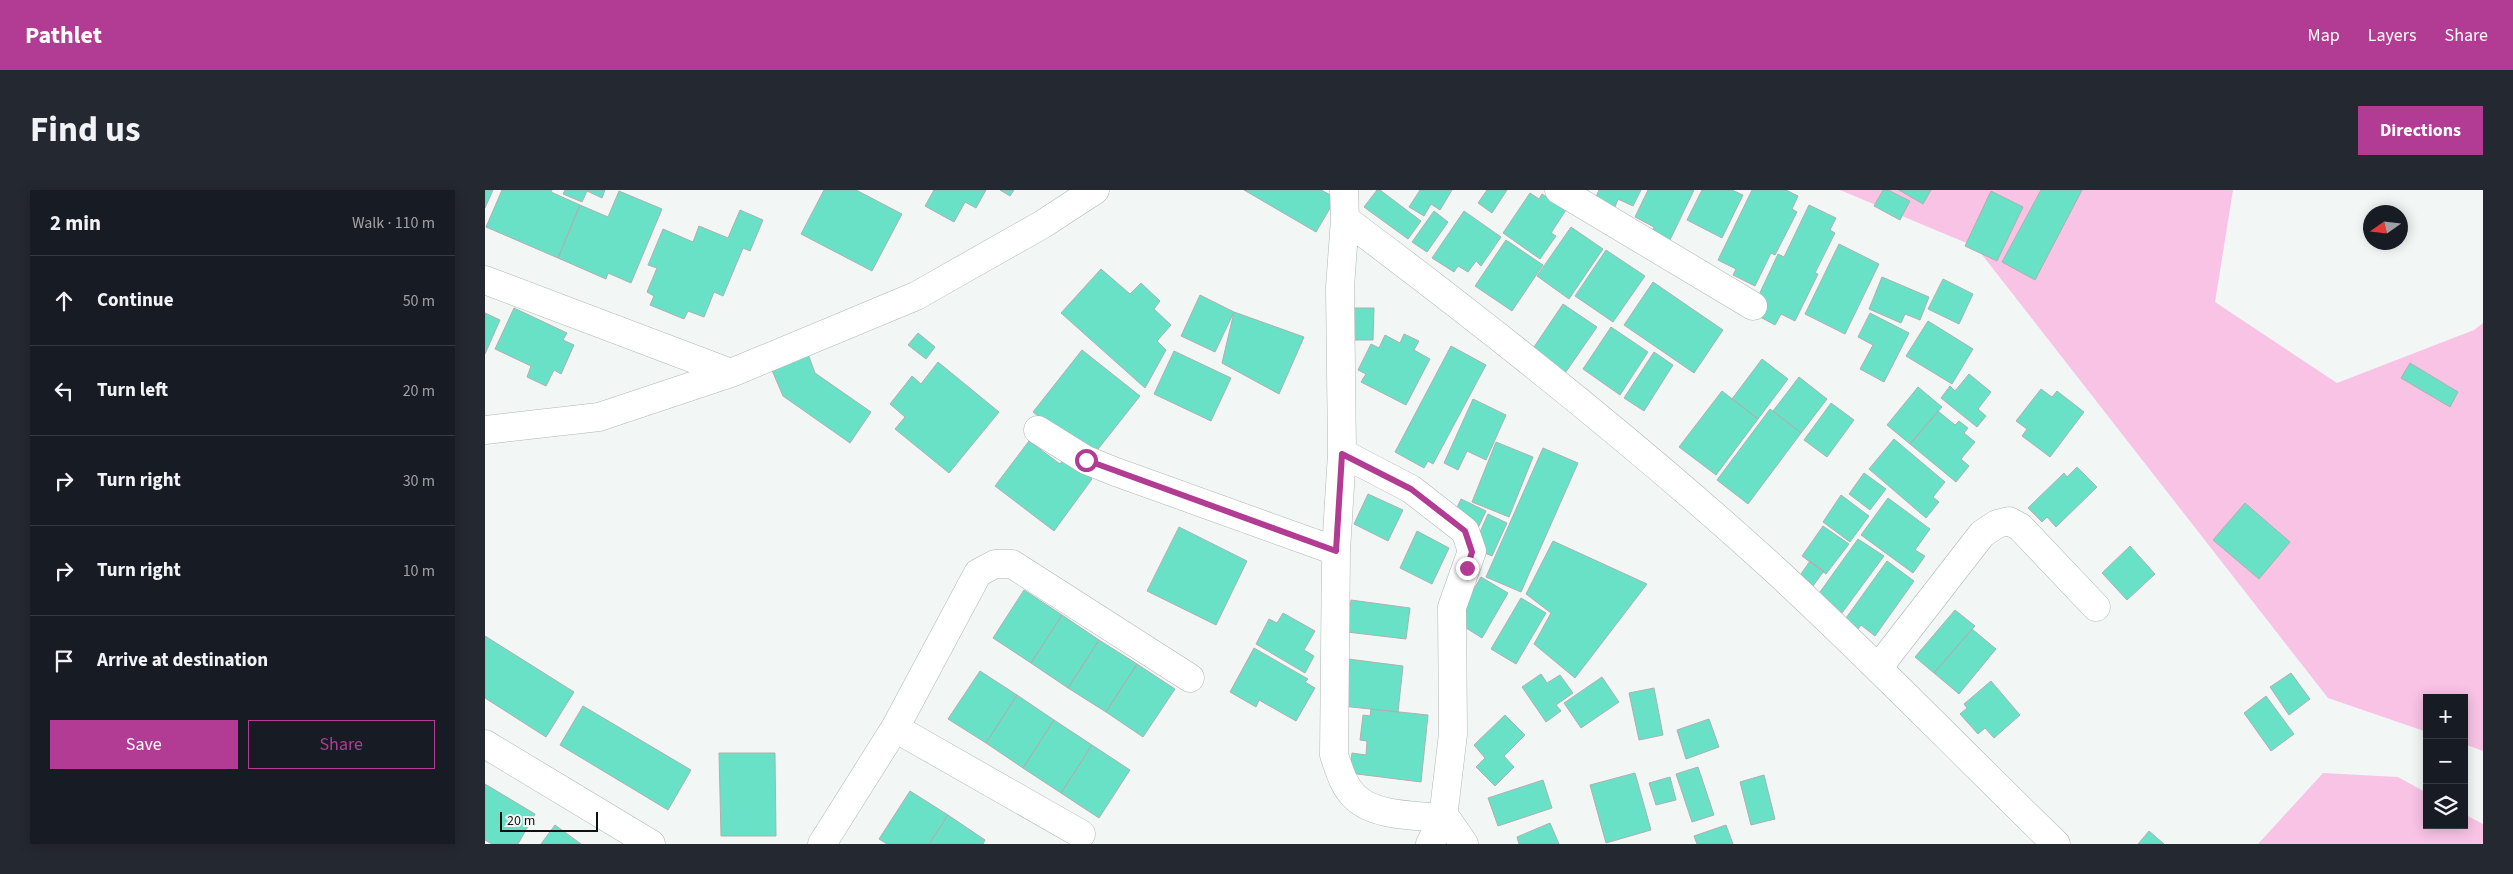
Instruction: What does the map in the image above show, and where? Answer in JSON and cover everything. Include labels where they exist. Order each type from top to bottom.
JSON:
[{"type":"street","points":[[485,430],[599,417],[731,373],[916,296],[1043,224],[1095,190]]},
{"type":"street","points":[[1344,190],[1345,219],[1340,287],[1342,454],[1336,551],[1334,754],[1342,778],[1355,797],[1378,810],[1443,818],[1449,822],[1464,844]]},
{"type":"street","points":[[1559,190],[1753,306]]},
{"type":"street","points":[[1345,219],[1433,286],[1652,461],[1772,568],[1878,668],[2056,844]]},
{"type":"street","points":[[485,280],[731,373]]},
{"type":"street","points":[[1039,430],[1086,460],[1336,551]]},
{"type":"street","points":[[1342,454],[1411,489],[1465,531],[1472,552],[1452,608],[1453,734],[1443,818],[1430,844]]},
{"type":"street","points":[[1878,668],[1982,534],[1997,524],[2009,521],[2020,527],[2095,607]]},
{"type":"street","points":[[822,844],[895,728],[978,573],[995,564],[1012,564],[1190,678]]},
{"type":"street","points":[[895,728],[1081,834]]},
{"type":"street","points":[[485,744],[651,844]]},
{"type":"shaded area","points":[[1840,190],[2233,190],[2215,302],[2337,383],[2474,330],[2483,323],[2483,751],[2468,745],[2468,694],[2423,694],[2423,731],[2328,698],[1976,247]]},
{"type":"shaded area","points":[[2323,773],[2398,777],[2423,791],[2423,829],[2468,829],[2468,816],[2483,824],[2483,844],[2258,844]]},
{"type":"building","points":[[485,190],[493,190],[485,208]]},
{"type":"building","points":[[502,190],[552,190],[551,192],[580,205],[558,258],[486,227]]},
{"type":"building","points":[[565,190],[605,190],[602,198],[587,191],[582,202],[563,194]]},
{"type":"building","points":[[824,190],[856,190],[902,214],[872,271],[801,234]]},
{"type":"building","points":[[934,190],[986,190],[976,208],[965,202],[954,222],[925,206]]},
{"type":"building","points":[[1000,190],[1014,190],[1010,196]]},
{"type":"building","points":[[1244,190],[1321,190],[1336,198],[1316,232]]},
{"type":"building","points":[[1377,190],[1380,190],[1421,221],[1408,239],[1364,207]]},
{"type":"building","points":[[1420,190],[1452,190],[1440,210],[1431,204],[1424,216],[1409,207]]},
{"type":"building","points":[[1487,190],[1507,190],[1492,213],[1478,203]]},
{"type":"building","points":[[1599,190],[1641,190],[1633,206],[1618,199],[1615,207],[1596,197]]},
{"type":"building","points":[[1648,190],[1694,190],[1668,244],[1650,235],[1654,227],[1635,217]]},
{"type":"building","points":[[1702,190],[1732,190],[1743,195],[1722,238],[1687,220]]},
{"type":"building","points":[[1752,190],[1786,190],[1798,196],[1792,209],[1797,212],[1775,255],[1771,253],[1755,286],[1733,275],[1736,269],[1718,260]]},
{"type":"building","points":[[1883,190],[1888,190],[1910,201],[1900,220],[1874,206]]},
{"type":"building","points":[[1899,190],[1931,190],[1923,204]]},
{"type":"building","points":[[2041,190],[2082,190],[2035,280],[2002,262]]},
{"type":"building","points":[[619,191],[662,209],[631,283],[608,273],[606,279],[558,258],[580,205],[608,217]]},
{"type":"building","points":[[1991,191],[2023,207],[1997,261],[1965,246]]},
{"type":"building","points":[[1530,193],[1539,199],[1542,194],[1566,210],[1551,233],[1556,236],[1540,259],[1503,233]]},
{"type":"building","points":[[1809,205],[1836,218],[1830,230],[1835,233],[1815,273],[1818,274],[1795,321],[1781,314],[1775,325],[1751,312],[1778,254],[1784,257]]},
{"type":"building","points":[[740,210],[763,220],[750,251],[743,248],[723,296],[714,292],[704,317],[688,311],[684,319],[650,305],[654,296],[647,292],[657,268],[648,265],[663,229],[693,242],[699,226],[728,238]]},
{"type":"building","points":[[1434,211],[1448,222],[1427,252],[1412,242]]},
{"type":"building","points":[[1464,211],[1501,237],[1481,266],[1476,261],[1468,272],[1458,266],[1454,272],[1432,258]]},
{"type":"building","points":[[1571,227],[1603,249],[1569,299],[1537,276]]},
{"type":"building","points":[[1506,240],[1543,265],[1512,311],[1475,286]]},
{"type":"building","points":[[1839,244],[1879,264],[1845,334],[1805,314]]},
{"type":"building","points":[[1606,250],[1645,276],[1613,322],[1575,296]]},
{"type":"building","points":[[1101,269],[1130,294],[1141,283],[1160,301],[1154,309],[1171,325],[1157,341],[1166,350],[1145,388],[1061,313]]},
{"type":"building","points":[[1882,277],[1929,297],[1920,320],[1905,314],[1901,323],[1869,309]]},
{"type":"building","points":[[1943,279],[1973,294],[1959,324],[1928,309]]},
{"type":"building","points":[[1653,282],[1723,330],[1694,373],[1624,325]]},
{"type":"building","points":[[1200,295],[1234,312],[1215,352],[1181,336]]},
{"type":"building","points":[[1563,304],[1597,327],[1563,376],[1530,353]]},
{"type":"building","points":[[514,308],[567,333],[563,340],[574,345],[561,374],[554,370],[546,386],[527,377],[531,366],[495,349]]},
{"type":"building","points":[[1347,308],[1374,308],[1373,340],[1346,340]]},
{"type":"building","points":[[1234,312],[1304,337],[1279,394],[1222,363]]},
{"type":"building","points":[[485,313],[500,320],[485,354]]},
{"type":"building","points":[[1870,313],[1909,333],[1884,382],[1860,369],[1873,345],[1858,337]]},
{"type":"building","points":[[1928,321],[1973,349],[1952,384],[1906,356]]},
{"type":"building","points":[[1611,327],[1648,352],[1620,395],[1583,369]]},
{"type":"building","points":[[918,333],[935,347],[926,359],[908,345]]},
{"type":"building","points":[[1404,334],[1419,341],[1414,350],[1430,359],[1406,405],[1361,382],[1366,374],[1358,370],[1371,344],[1379,348],[1385,335],[1400,343]]},
{"type":"building","points":[[1451,346],[1486,365],[1433,464],[1428,461],[1424,468],[1395,452]]},
{"type":"building","points":[[1082,350],[1140,396],[1091,458],[1033,412]]},
{"type":"building","points":[[1174,351],[1231,378],[1211,421],[1154,394]]},
{"type":"building","points":[[1654,352],[1673,365],[1644,411],[1624,398]]},
{"type":"building","points":[[808,354],[815,373],[871,412],[850,443],[783,396],[771,368]]},
{"type":"building","points":[[1762,359],[1788,379],[1758,419],[1732,399]]},
{"type":"building","points":[[938,362],[999,412],[949,473],[895,429],[905,417],[890,404],[912,376],[921,384]]},
{"type":"building","points":[[2410,363],[2458,392],[2450,407],[2401,378]]},
{"type":"building","points":[[1969,374],[1991,392],[1978,409],[1986,416],[1977,427],[1941,398],[1950,386],[1955,391]]},
{"type":"building","points":[[1799,377],[1827,399],[1801,433],[1773,411]]},
{"type":"building","points":[[1918,387],[1942,407],[1910,444],[1887,425]]},
{"type":"building","points":[[2041,389],[2052,397],[2057,391],[2084,412],[2050,457],[2022,436],[2027,429],[2016,421]]},
{"type":"building","points":[[1722,391],[1758,419],[1716,475],[1679,447]]},
{"type":"building","points":[[1473,399],[1506,415],[1486,460],[1467,451],[1458,470],[1444,463]]},
{"type":"building","points":[[1831,403],[1854,420],[1827,457],[1804,440]]},
{"type":"building","points":[[1770,409],[1801,433],[1748,504],[1717,480]]},
{"type":"building","points":[[1938,411],[1955,425],[1959,421],[1968,428],[1964,433],[1975,442],[1961,459],[1969,466],[1956,482],[1910,444]]},
{"type":"building","points":[[1894,439],[1945,482],[1933,497],[1939,502],[1926,518],[1869,469]]},
{"type":"building","points":[[1029,441],[1060,464],[1065,457],[1092,479],[1054,531],[995,486]]},
{"type":"building","points":[[1496,442],[1533,457],[1509,517],[1472,502]]},
{"type":"building","points":[[1543,448],[1578,463],[1521,592],[1486,577]]},
{"type":"building","points":[[2077,467],[2097,487],[2056,527],[2047,517],[2042,522],[2028,508],[2064,473],[2067,477]]},
{"type":"building","points":[[1864,473],[1886,489],[1870,510],[1849,494]]},
{"type":"building","points":[[1368,494],[1403,510],[1388,541],[1354,524]]},
{"type":"building","points":[[1841,495],[1869,516],[1850,542],[1823,522]]},
{"type":"building","points":[[1888,498],[1930,529],[1915,550],[1925,556],[1913,573],[1861,535]]},
{"type":"building","points":[[1461,499],[1486,511],[1478,528],[1453,516]]},
{"type":"building","points":[[2245,503],[2290,542],[2259,579],[2213,540]]},
{"type":"building","points":[[1488,514],[1507,523],[1492,556],[1473,548]]},
{"type":"building","points":[[1823,526],[1849,544],[1826,574],[1802,556]]},
{"type":"building","points":[[1179,527],[1247,561],[1216,625],[1147,591]]},
{"type":"building","points":[[1417,531],[1449,548],[1432,584],[1400,568]]},
{"type":"building","points":[[1858,539],[1884,556],[1839,617],[1815,599]]},
{"type":"building","points":[[1553,541],[1647,584],[1575,678],[1534,644],[1551,613],[1526,594]]},
{"type":"building","points":[[2130,546],[2155,574],[2127,600],[2102,573]]},
{"type":"building","points":[[1810,561],[1824,571],[1807,594],[1794,584]]},
{"type":"building","points":[[1887,561],[1914,581],[1875,636],[1861,625],[1854,634],[1841,625]]},
{"type":"building","points":[[1481,577],[1508,593],[1482,638],[1455,621]]},
{"type":"building","points":[[1024,590],[1062,615],[1031,663],[993,638]]},
{"type":"building","points":[[1521,598],[1546,613],[1516,664],[1491,649]]},
{"type":"building","points":[[1351,600],[1410,608],[1406,639],[1347,632]]},
{"type":"building","points":[[1955,610],[1975,626],[1934,673],[1915,657]]},
{"type":"building","points":[[1283,613],[1315,631],[1304,650],[1314,656],[1305,673],[1256,644],[1269,619],[1277,623]]},
{"type":"building","points":[[1062,615],[1099,640],[1068,688],[1031,663]]},
{"type":"building","points":[[1972,629],[1996,649],[1959,694],[1934,673]]},
{"type":"building","points":[[485,636],[574,692],[546,737],[485,698]]},
{"type":"building","points":[[1099,640],[1137,664],[1106,712],[1068,688]]},
{"type":"building","points":[[1254,648],[1308,679],[1305,682],[1315,688],[1296,721],[1259,700],[1256,707],[1230,692]]},
{"type":"building","points":[[1348,659],[1403,666],[1398,712],[1342,706]]},
{"type":"building","points":[[1137,664],[1175,689],[1143,737],[1106,712]]},
{"type":"building","points":[[980,671],[1017,695],[986,743],[948,719]]},
{"type":"building","points":[[2291,673],[2310,699],[2289,715],[2270,687]]},
{"type":"building","points":[[1541,674],[1547,683],[1560,675],[1573,693],[1556,705],[1561,711],[1546,722],[1522,687]]},
{"type":"building","points":[[1602,677],[1619,702],[1581,728],[1564,703]]},
{"type":"building","points":[[1991,681],[2020,715],[1994,738],[1985,728],[1978,734],[1960,714],[1967,708],[1964,704]]},
{"type":"building","points":[[1654,688],[1663,735],[1639,740],[1629,693]]},
{"type":"building","points":[[1017,695],[1054,720],[1023,768],[986,743]]},
{"type":"building","points":[[2266,696],[2294,734],[2271,751],[2244,713]]},
{"type":"building","points":[[583,706],[691,770],[668,810],[560,745]]},
{"type":"building","points":[[1371,709],[1428,715],[1421,782],[1349,773],[1352,753],[1366,755],[1367,741],[1360,740],[1363,715],[1370,716]]},
{"type":"building","points":[[1505,715],[1525,735],[1504,756],[1514,767],[1495,786],[1476,767],[1485,758],[1474,745]]},
{"type":"building","points":[[1709,719],[1719,747],[1686,759],[1677,730]]},
{"type":"building","points":[[1054,720],[1092,745],[1061,793],[1023,768]]},
{"type":"building","points":[[1092,745],[1130,770],[1099,818],[1061,793]]},
{"type":"building","points":[[719,753],[775,753],[776,836],[721,836]]},
{"type":"building","points":[[1698,767],[1714,815],[1692,822],[1676,774]]},
{"type":"building","points":[[1635,773],[1651,830],[1606,843],[1590,785]]},
{"type":"building","points":[[1764,775],[1775,819],[1751,825],[1740,782]]},
{"type":"building","points":[[1670,777],[1676,800],[1656,805],[1649,783]]},
{"type":"building","points":[[1543,780],[1552,808],[1498,826],[1488,798]]},
{"type":"building","points":[[485,784],[535,814],[518,844],[492,844],[485,840]]},
{"type":"building","points":[[910,791],[948,815],[929,844],[887,844],[879,839]]},
{"type":"building","points":[[948,815],[985,840],[983,844],[929,844]]},
{"type":"building","points":[[1550,823],[1559,844],[1519,844],[1517,837]]},
{"type":"building","points":[[555,825],[581,844],[541,844]]},
{"type":"building","points":[[1726,825],[1733,844],[1697,844],[1694,836]]},
{"type":"building","points":[[2149,831],[2164,844],[2138,844]]},
{"type":"route","points":[[1086,460],[1336,551],[1342,454],[1411,489],[1465,531],[1472,552],[1467,568]]}]
